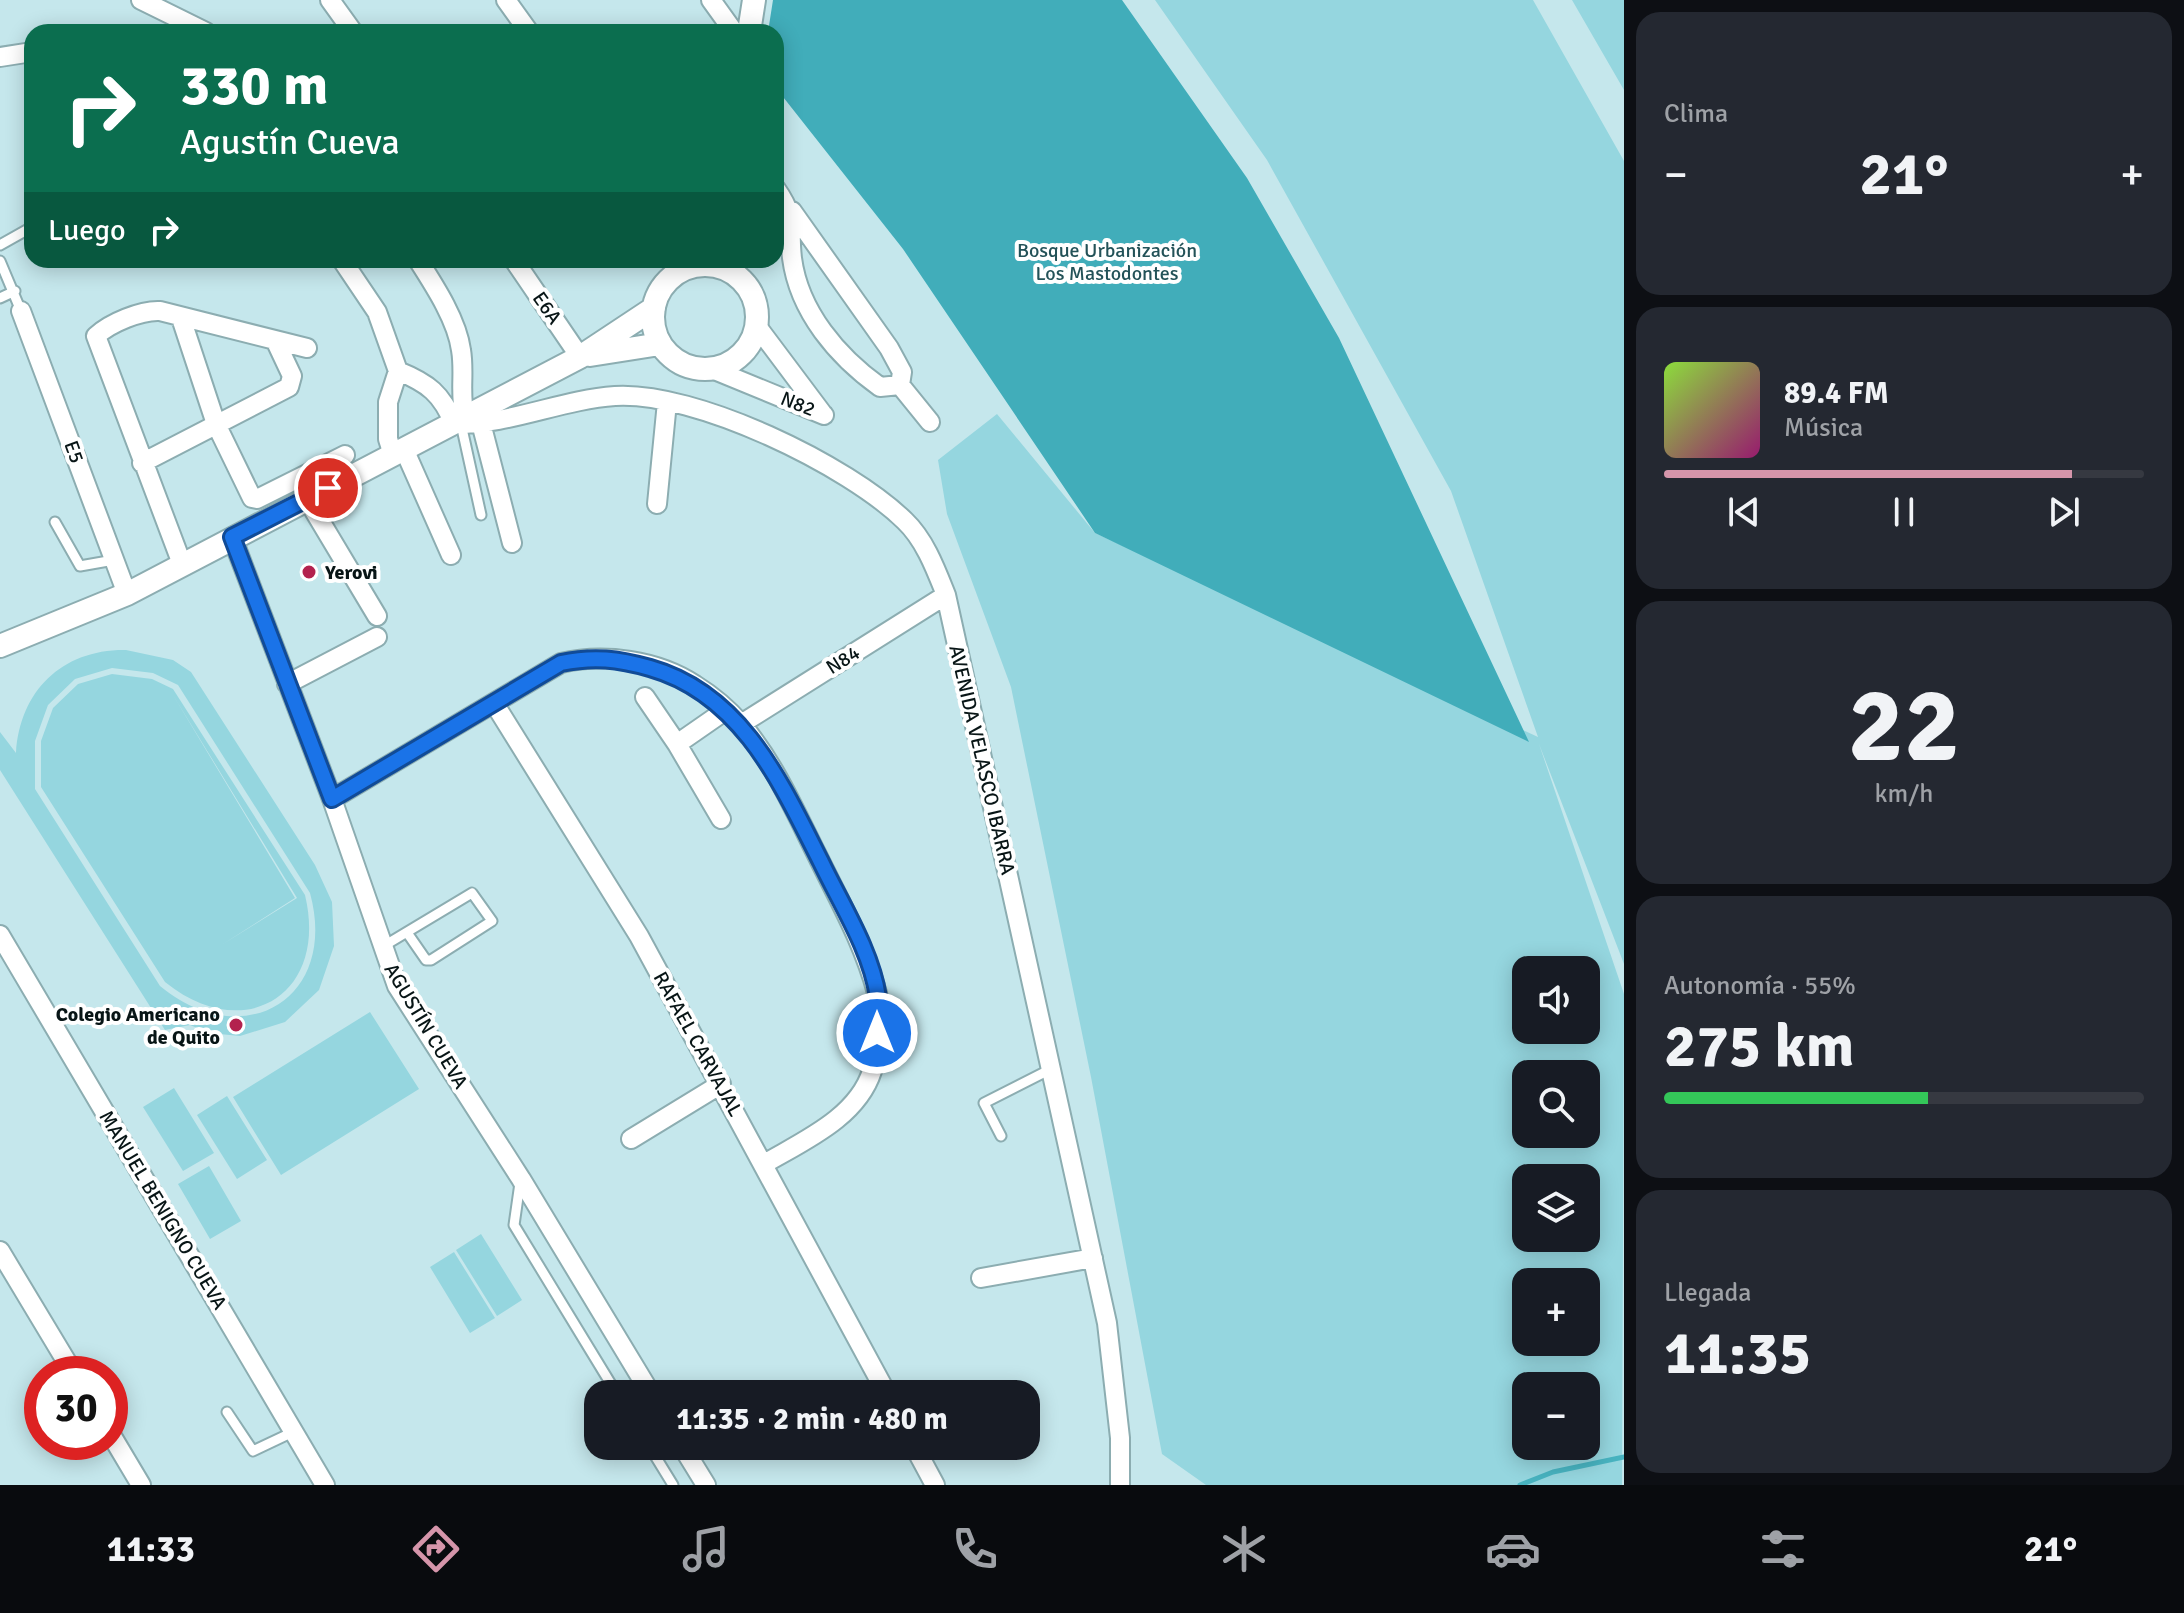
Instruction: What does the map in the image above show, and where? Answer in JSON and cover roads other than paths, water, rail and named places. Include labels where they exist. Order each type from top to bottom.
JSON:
[{"type":"street","points":[[141,0],[190,24]]},
{"type":"street","points":[[330,0],[347,24]]},
{"type":"street","points":[[506,0],[523,24]]},
{"type":"street","points":[[711,0],[728,24]]},
{"type":"street","points":[[750,24],[754,0]]},
{"type":"street","points":[[0,57],[24,53]]},
{"type":"street","points":[[784,200],[889,348],[902,372],[900,385],[930,422]]},
{"type":"street","points":[[792,211],[796,277],[812,315],[845,358],[869,379],[880,387],[900,385]]},
{"type":"street","points":[[347,268],[377,312],[398,371],[388,402],[388,439],[399,452],[451,555]]},
{"type":"street","points":[[422,268],[458,334],[464,370],[460,393],[465,422],[512,543]]},
{"type":"street","name":"E6A","points":[[519,268],[580,357]]},
{"type":"street","points":[[688,268],[667,283],[654,308],[653,321],[660,344],[677,361],[700,369],[712,369],[725,365],[746,349],[756,325],[753,298],[737,268]]},
{"type":"street","points":[[0,646],[127,594],[399,452],[465,422],[580,357],[654,308]]},
{"type":"street","points":[[182,564],[96,336],[103,329],[151,310],[307,348]]},
{"type":"street","name":"E5","points":[[21,311],[127,594]]},
{"type":"street","points":[[181,318],[216,424],[250,495],[257,499],[345,455]]},
{"type":"street","name":"N82","points":[[712,369],[824,415],[756,325]]},
{"type":"street","points":[[142,463],[289,387],[292,376],[276,342]]},
{"type":"street","points":[[580,357],[660,344]]},
{"type":"street","points":[[398,371],[423,381],[465,422]]},
{"type":"street","name":"AVENIDA VELASCO IBARRA","points":[[465,422],[614,396],[667,402],[712,415],[793,447],[874,496],[907,522],[932,560],[946,595],[1107,1323],[1120,1438],[1120,1485]]},
{"type":"street","points":[[657,504],[667,402]]},
{"type":"street","points":[[307,499],[377,616]]},
{"type":"street","name":"AGUSTÍN CUEVA","points":[[232,537],[332,799],[397,986],[521,1179],[643,1380]]},
{"type":"street","name":"N84","points":[[741,724],[946,595]]},
{"type":"street","points":[[287,684],[377,637]]},
{"type":"street","points":[[332,799],[561,663],[587,657],[614,658],[675,675],[693,684],[726,710],[741,724],[777,777],[860,940],[878,997],[872,1072],[855,1101],[832,1123],[764,1164]]},
{"type":"street","points":[[645,697],[721,819]]},
{"type":"street","name":"RAFAEL CARVAJAL","points":[[494,703],[639,936],[880,1380]]},
{"type":"street","points":[[677,744],[726,710]]},
{"type":"street","name":"MANUEL BENIGNO CUEVA","points":[[0,935],[325,1485]]},
{"type":"street","points":[[631,1139],[721,1084]]},
{"type":"street","points":[[0,1251],[63,1356]]},
{"type":"street","points":[[981,1278],[1093,1258]]},
{"type":"street","points":[[126,1460],[141,1485]]},
{"type":"street","points":[[691,1460],[706,1485]]},
{"type":"street","points":[[922,1460],[935,1485]]},
{"type":"lane","points":[[0,245],[24,232]]},
{"type":"lane","points":[[0,261],[21,311]]},
{"type":"lane","points":[[0,298],[15,291]]},
{"type":"lane","points":[[465,422],[481,515]]},
{"type":"lane","points":[[55,522],[80,566],[114,560]]},
{"type":"lane","points":[[382,948],[472,893],[492,921],[431,960],[426,960],[408,934]]},
{"type":"lane","points":[[1001,1136],[984,1103],[1051,1069]]},
{"type":"lane","points":[[521,1179],[514,1225],[608,1380]]},
{"type":"lane","points":[[227,1412],[253,1451],[293,1432]]},
{"type":"lane","points":[[658,1460],[673,1485]]},
{"type":"waterway","points":[[1520,1485],[1553,1472],[1624,1457]]},
{"type":"place","name":"Yerovi","points":[[309,572]]},
{"type":"place","name":"Colegio Americano de Quito","points":[[236,1025]]},
{"type":"park label","name":"Bosque Urbanización Los Mastodontes","points":[[1107,262]]}]
